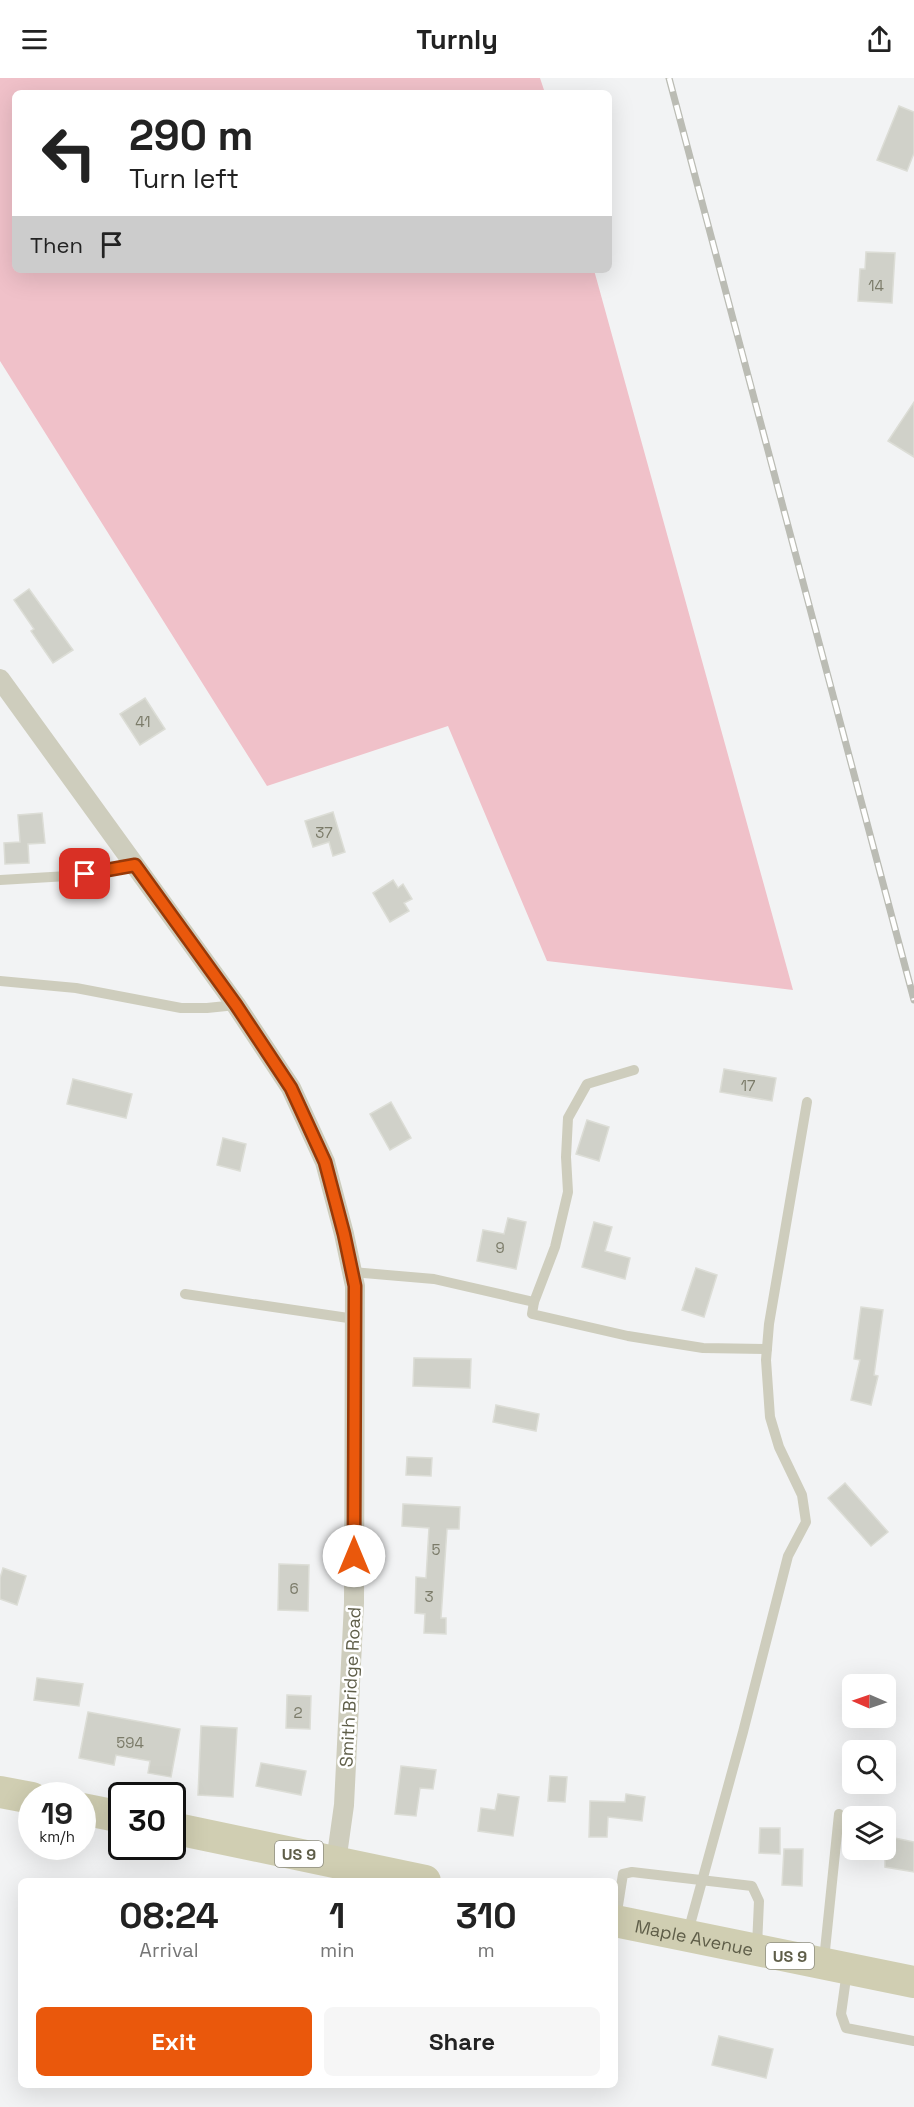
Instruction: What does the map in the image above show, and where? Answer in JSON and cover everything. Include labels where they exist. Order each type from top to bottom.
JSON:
[{"type":"main road","points":[[0,1792],[18,1795]]},
{"type":"main road","name":"US 9","points":[[186,1831],[411,1878]]},
{"type":"main road","name":"Maple Avenue","points":[[618,1922],[914,1982]]},
{"type":"street","name":"Smith Bridge Road","points":[[0,679],[236,1005],[291,1088],[325,1162],[355,1286],[354,1603],[344,1805],[336,1862]]},
{"type":"lane","points":[[0,880],[85,874],[135,865]]},
{"type":"lane","points":[[0,981],[76,988],[180,1008],[236,1005]]},
{"type":"lane","points":[[634,1070],[587,1084],[568,1118],[566,1158],[568,1192],[555,1247],[534,1302],[532,1314],[628,1336],[703,1348],[767,1349]]},
{"type":"lane","points":[[687,1936],[788,1556],[806,1522],[802,1495],[779,1447],[770,1417],[766,1360],[769,1324],[807,1102]]},
{"type":"lane","points":[[352,1272],[434,1279],[534,1302]]},
{"type":"lane","points":[[185,1294],[355,1319]]},
{"type":"lane","points":[[839,1814],[835,1966],[841,2014],[846,2028],[914,2041]]},
{"type":"lane","points":[[618,1903],[623,1874],[632,1872],[752,1886],[759,1901],[756,1950]]},
{"type":"shaded area","points":[[0,78],[540,78],[544,90],[12,90],[12,273],[595,273],[793,990],[547,961],[448,726],[267,786],[0,361]]},
{"type":"building","points":[[899,106],[914,112],[914,153],[907,171],[877,160]]},
{"type":"building","points":[[866,252],[895,253],[892,303],[858,301],[860,269],[865,269]]},
{"type":"building","points":[[914,402],[914,457],[888,441]]},
{"type":"building","points":[[29,589],[73,650],[53,663],[31,631],[34,629],[14,600]]},
{"type":"building","points":[[145,698],[165,729],[140,745],[120,714]]},
{"type":"building","points":[[333,812],[345,852],[333,856],[329,842],[313,847],[305,821]]},
{"type":"building","points":[[42,813],[45,843],[28,844],[29,863],[5,864],[4,843],[20,842],[18,815]]},
{"type":"building","points":[[393,880],[398,888],[403,884],[412,899],[404,903],[409,911],[390,922],[373,893]]},
{"type":"building","points":[[724,1069],[776,1078],[772,1101],[720,1092]]},
{"type":"building","points":[[73,1079],[132,1094],[126,1118],[67,1104]]},
{"type":"building","points":[[391,1102],[411,1138],[390,1150],[370,1114]]},
{"type":"building","points":[[587,1120],[609,1127],[599,1161],[576,1154]]},
{"type":"building","points":[[223,1138],[246,1144],[240,1171],[217,1165]]},
{"type":"building","points":[[508,1218],[526,1222],[516,1269],[477,1261],[483,1230],[504,1234]]},
{"type":"building","points":[[594,1222],[612,1227],[605,1251],[630,1258],[625,1279],[582,1267]]},
{"type":"building","points":[[696,1268],[717,1275],[704,1317],[682,1310]]},
{"type":"building","points":[[861,1307],[883,1310],[874,1375],[878,1376],[871,1405],[851,1400],[860,1360],[854,1359]]},
{"type":"building","points":[[414,1358],[471,1359],[470,1388],[413,1386]]},
{"type":"building","points":[[496,1405],[539,1414],[536,1431],[493,1422]]},
{"type":"building","points":[[407,1457],[432,1458],[431,1476],[406,1475]]},
{"type":"building","points":[[845,1483],[888,1532],[871,1546],[828,1498]]},
{"type":"building","points":[[403,1504],[460,1507],[459,1529],[447,1529],[441,1618],[446,1618],[446,1634],[424,1633],[425,1614],[415,1613],[416,1577],[426,1578],[429,1528],[402,1526]]},
{"type":"building","points":[[279,1564],[309,1565],[308,1611],[278,1610]]},
{"type":"building","points":[[3,1568],[26,1576],[17,1605],[0,1599],[0,1578]]},
{"type":"building","points":[[37,1678],[83,1684],[79,1706],[34,1700]]},
{"type":"building","points":[[287,1695],[311,1696],[310,1729],[286,1728]]},
{"type":"building","points":[[88,1712],[180,1729],[171,1777],[148,1773],[150,1761],[116,1755],[114,1765],[79,1758]]},
{"type":"building","points":[[201,1726],[237,1728],[233,1797],[198,1795]]},
{"type":"building","points":[[261,1763],[306,1771],[301,1795],[256,1786]]},
{"type":"building","points":[[401,1766],[436,1770],[433,1789],[420,1788],[416,1816],[395,1814]]},
{"type":"building","points":[[550,1776],[567,1777],[565,1802],[548,1801]]},
{"type":"building","points":[[498,1794],[519,1797],[513,1836],[478,1831],[481,1808],[495,1810]]},
{"type":"building","points":[[626,1794],[645,1797],[642,1821],[608,1817],[607,1837],[589,1837],[590,1801],[625,1802]]},
{"type":"building","points":[[760,1828],[780,1828],[780,1854],[759,1853]]},
{"type":"building","points":[[896,1838],[914,1842],[914,1872],[885,1867],[885,1860],[896,1860]]},
{"type":"building","points":[[784,1849],[803,1849],[802,1886],[782,1885]]},
{"type":"building","points":[[719,2036],[773,2049],[766,2078],[712,2065]]},
{"type":"railway","points":[[669,78],[914,1000]]},
{"type":"route","points":[[85,874],[135,865],[236,1005],[291,1088],[325,1162],[355,1286],[354,1556]]}]
